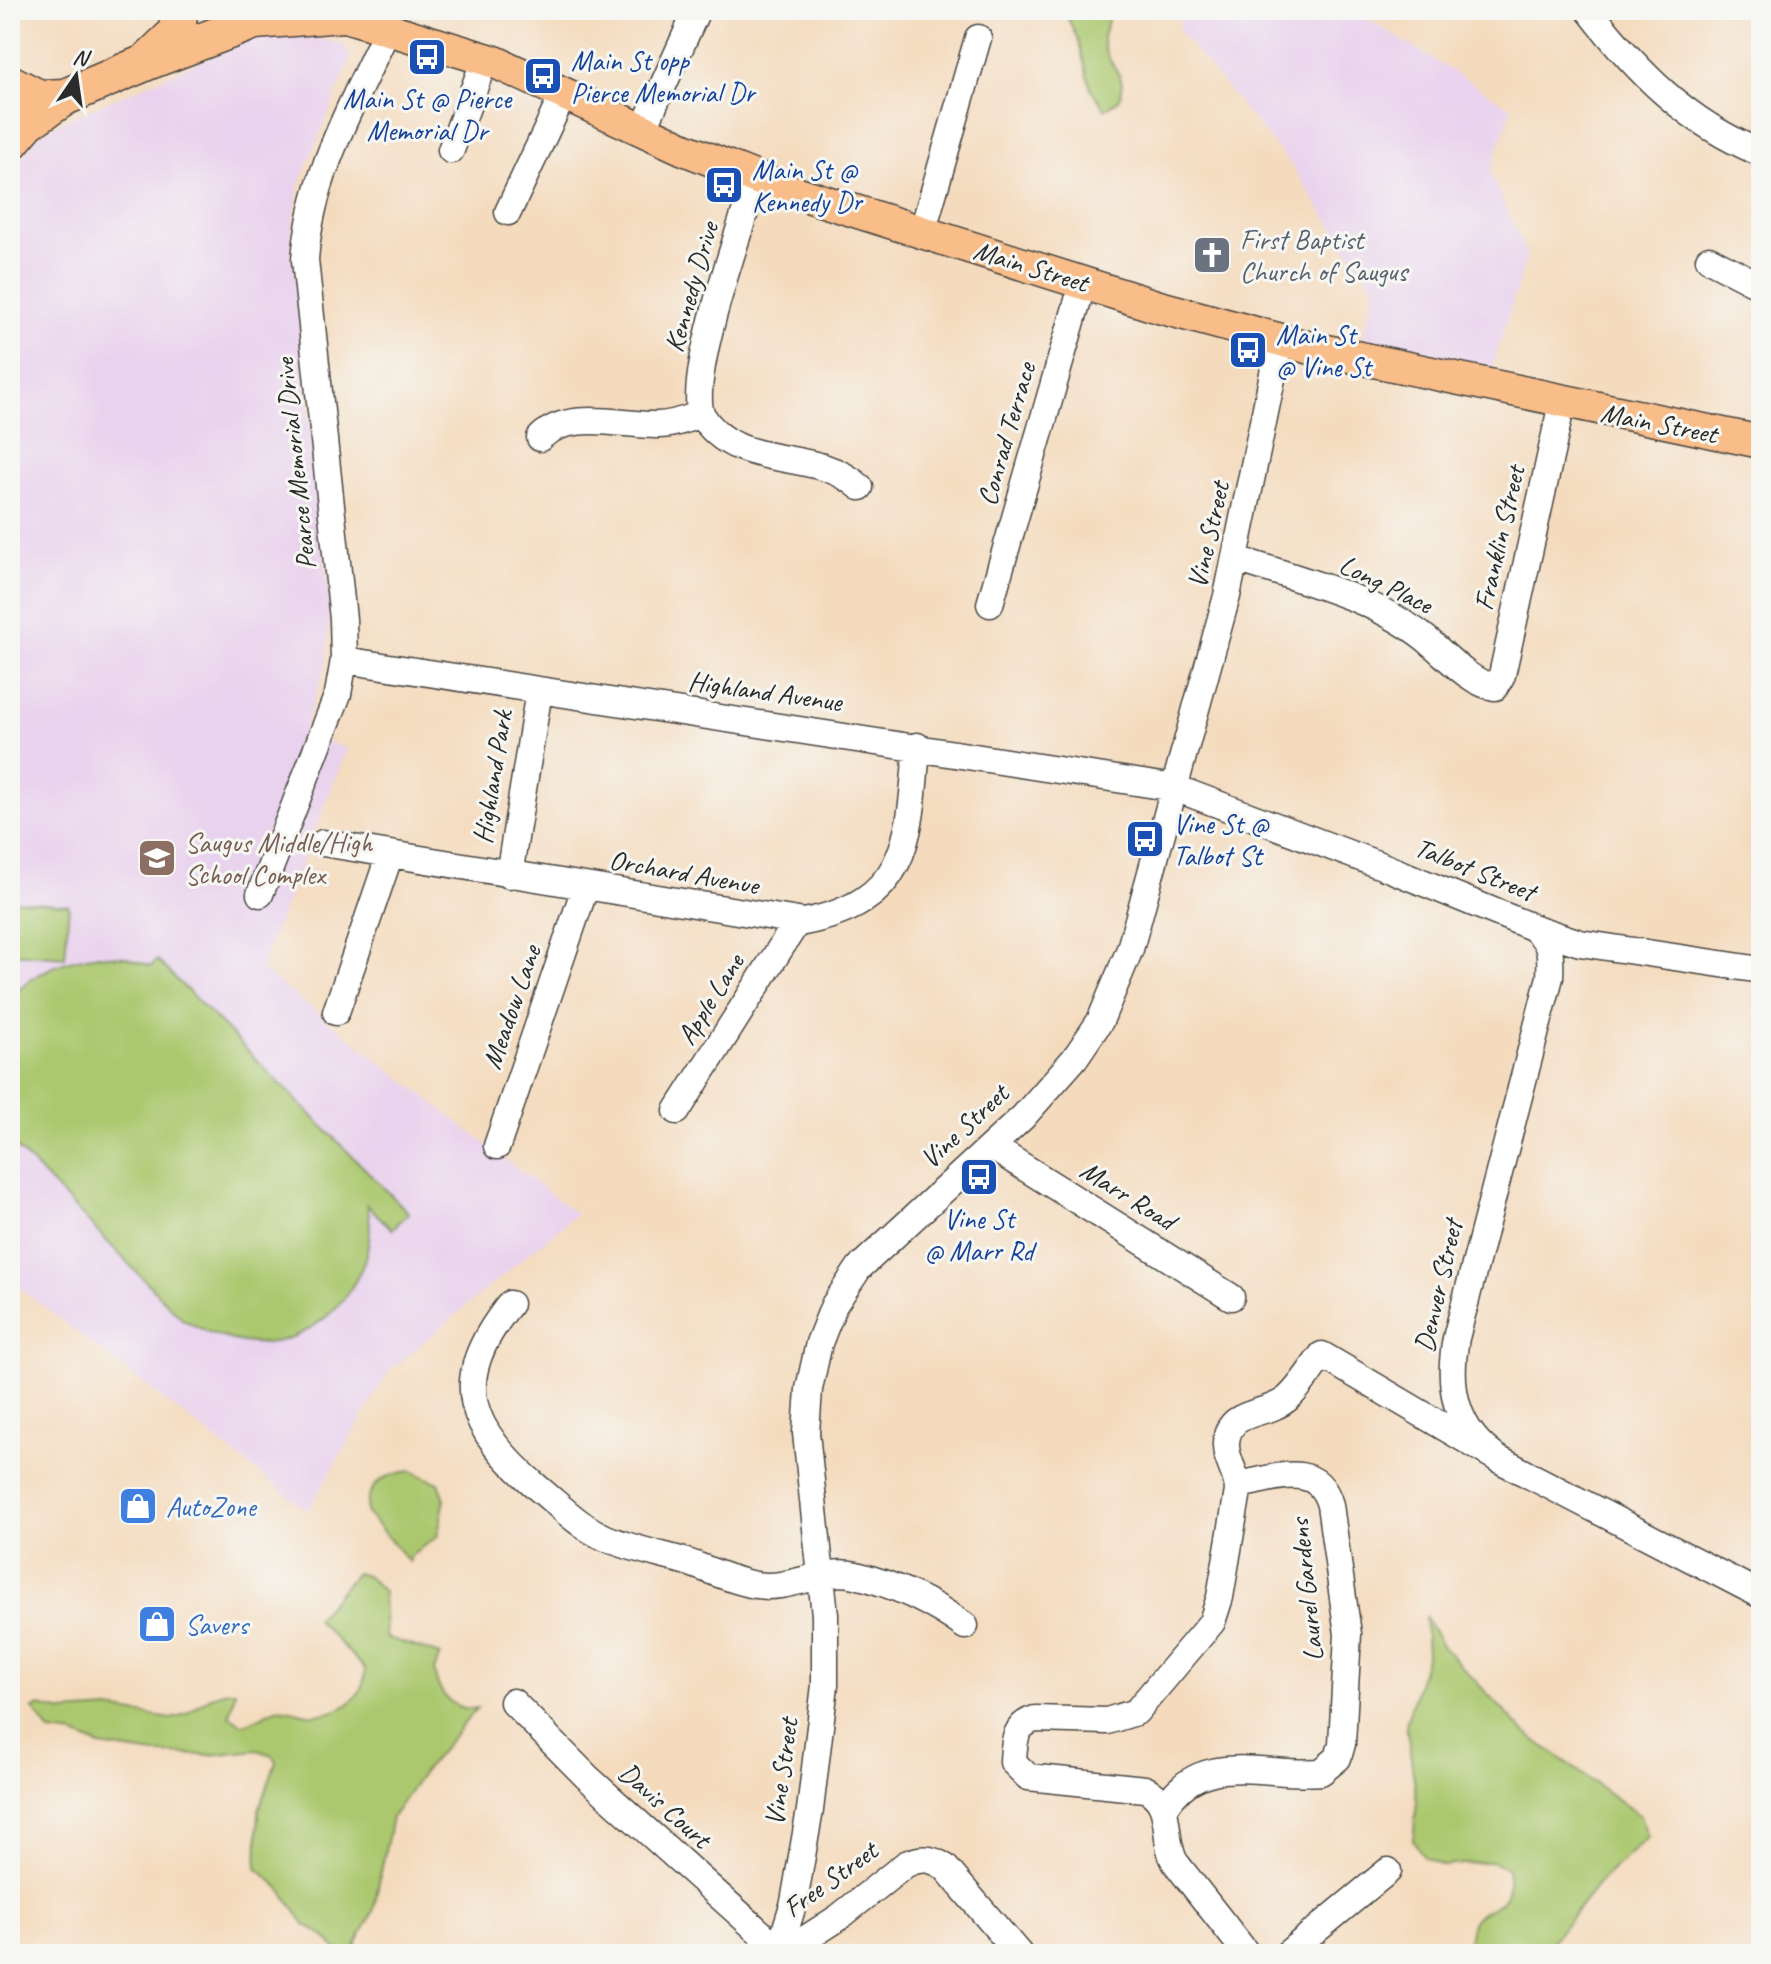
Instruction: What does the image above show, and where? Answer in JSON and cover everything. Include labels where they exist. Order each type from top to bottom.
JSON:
[{"type":"highway","points":[[147,62],[176,33],[180,10]]},
{"type":"highway","points":[[10,143],[28,122],[65,97],[147,62],[255,21],[336,11]]},
{"type":"highway","points":[[10,83],[39,98],[65,97]]},
{"type":"main road","name":"Main Street","points":[[336,11],[485,59],[756,178],[1083,283],[1280,340],[1562,403],[1761,442]]},
{"type":"street","points":[[643,130],[697,10]]},
{"type":"street","points":[[1589,10],[1629,62],[1669,100],[1691,117],[1761,153]]},
{"type":"street","name":"Pearce Memorial Drive","points":[[260,894],[338,694],[344,660],[341,587],[305,260],[308,223],[329,153],[388,28]]},
{"type":"street","points":[[922,233],[978,38]]},
{"type":"street","points":[[451,150],[485,59]]},
{"type":"street","points":[[508,212],[564,93]]},
{"type":"street","name":"Kennedy Drive","points":[[701,414],[697,393],[702,360],[756,178]]},
{"type":"street","points":[[1709,259],[1761,286]]},
{"type":"street","name":"Conrad Terrace","points":[[990,604],[1083,283]]},
{"type":"street","name":"Vine Street","points":[[781,1952],[794,1902],[817,1760],[827,1650],[806,1433],[809,1389],[826,1322],[845,1286],[873,1252],[992,1147],[1055,1082],[1100,1021],[1130,949],[1237,559],[1280,340]]},
{"type":"street","name":"Franklin Street","points":[[1495,687],[1502,675],[1562,403]]},
{"type":"street","points":[[540,438],[556,427],[585,422],[660,426],[701,414],[713,430],[737,447],[769,458],[834,468],[860,487]]},
{"type":"street","name":"Long Place","points":[[1237,559],[1337,592],[1393,617],[1488,686],[1495,687]]},
{"type":"street","name":"Highland Avenue","points":[[344,660],[1175,788]]},
{"type":"street","name":"Highland Park","points":[[509,875],[539,691]]},
{"type":"street","name":"Orchard Avenue","points":[[323,843],[797,922],[821,919],[863,901],[892,869],[911,830],[917,746]]},
{"type":"street","name":"Talbot Street","points":[[1175,788],[1390,869],[1532,927],[1597,947],[1761,970]]},
{"type":"street","points":[[336,1012],[390,854]]},
{"type":"street","name":"Meadow Lane","points":[[497,1146],[585,888]]},
{"type":"street","name":"Apple Lane","points":[[677,1111],[797,922]]},
{"type":"street","name":"Denver Street","points":[[1532,927],[1551,948],[1550,977],[1463,1309],[1451,1371],[1461,1422],[1478,1443],[1495,1457],[1761,1595]]},
{"type":"street","name":"Marr Road","points":[[992,1147],[1231,1297]]},
{"type":"street","points":[[510,1304],[487,1337],[478,1361],[472,1386],[473,1405],[479,1423],[495,1446],[576,1521],[606,1538],[743,1583],[796,1584],[821,1573],[853,1575],[936,1604],[965,1626]]},
{"type":"street","points":[[1247,1954],[1168,1851],[1165,1808],[1160,1798],[1145,1789],[1028,1777],[1013,1762],[1016,1731],[1024,1722],[1035,1719],[1107,1721],[1136,1712],[1212,1622],[1220,1597],[1238,1485],[1226,1451],[1230,1426],[1236,1419],[1284,1401],[1322,1355],[1495,1457]]},
{"type":"street","name":"Laurel Gardens","points":[[1165,1808],[1179,1787],[1221,1770],[1321,1772],[1338,1758],[1342,1744],[1348,1634],[1330,1505],[1324,1485],[1309,1476],[1238,1485]]},
{"type":"street","name":"Davis Court","points":[[513,1702],[587,1777],[781,1952]]},
{"type":"street","name":"Free Street","points":[[781,1952],[817,1932],[906,1864],[919,1859],[933,1859],[945,1867],[1019,1954]]},
{"type":"street","points":[[1287,1954],[1388,1871]]},
{"type":"shaded area","points":[[1181,10],[1353,10],[1512,108],[1490,172],[1527,255],[1488,381],[1360,350],[1375,289],[1291,165],[1179,31]]},
{"type":"shaded area","name":"Saugus Middle/High School Complex","points":[[295,34],[343,44],[351,58],[299,185],[291,238],[330,607],[326,666],[303,732],[347,749],[260,968],[576,1214],[389,1371],[308,1511],[10,1281],[10,174],[37,137],[55,125],[244,42]]},
{"type":"green space","points":[[1064,10],[1106,10],[1108,14],[1103,35],[1104,47],[1122,83],[1122,91],[1119,100],[1105,109],[1091,89],[1078,40]]},
{"type":"green space","points":[[10,900],[69,905],[65,957],[10,953]]},
{"type":"green space","points":[[99,955],[125,957],[151,966],[157,960],[409,1213],[392,1229],[367,1205],[370,1230],[366,1255],[357,1279],[342,1301],[324,1319],[302,1333],[278,1341],[242,1342],[216,1335],[182,1319],[10,1141],[10,998],[50,968]]},
{"type":"green space","points":[[411,1471],[439,1483],[445,1499],[437,1537],[412,1554],[409,1562],[366,1512],[370,1494],[379,1482]]},
{"type":"green space","points":[[356,1573],[369,1577],[383,1592],[385,1637],[440,1655],[434,1671],[443,1693],[453,1704],[477,1708],[424,1771],[392,1817],[373,1912],[351,1954],[341,1954],[323,1935],[305,1924],[279,1887],[257,1868],[259,1810],[276,1762],[273,1755],[257,1750],[209,1755],[155,1754],[100,1746],[75,1735],[50,1732],[33,1709],[40,1706],[63,1712],[110,1709],[171,1719],[188,1713],[217,1694],[235,1691],[230,1716],[241,1724],[280,1708],[308,1714],[339,1709],[355,1698],[364,1680],[365,1669],[316,1619]]},
{"type":"green space","points":[[1425,1616],[1442,1646],[1524,1732],[1640,1816],[1648,1837],[1602,1879],[1542,1954],[1465,1954],[1476,1917],[1496,1905],[1506,1893],[1507,1869],[1493,1861],[1443,1866],[1424,1857],[1413,1840],[1417,1801],[1406,1724],[1427,1654]]},
{"type":"place","name":"Main St @ Pierce Memorial Dr","points":[[427,57]]},
{"type":"place","name":"Main St opp Pierce Memorial Dr","points":[[543,76]]},
{"type":"place","name":"Main St @ Kennedy Dr","points":[[724,185]]},
{"type":"place","name":"First Baptist Church of Saugus","points":[[1212,255]]},
{"type":"place","name":"Main St @ Vine St","points":[[1248,350]]},
{"type":"place","name":"Vine St @ Talbot St","points":[[1145,839]]},
{"type":"place","name":"Saugus Middle/High School Complex","points":[[157,858]]},
{"type":"place","name":"Vine St @ Marr Rd","points":[[979,1177]]},
{"type":"place","name":"AutoZone","points":[[138,1506]]},
{"type":"place","name":"Savers","points":[[157,1624]]}]
